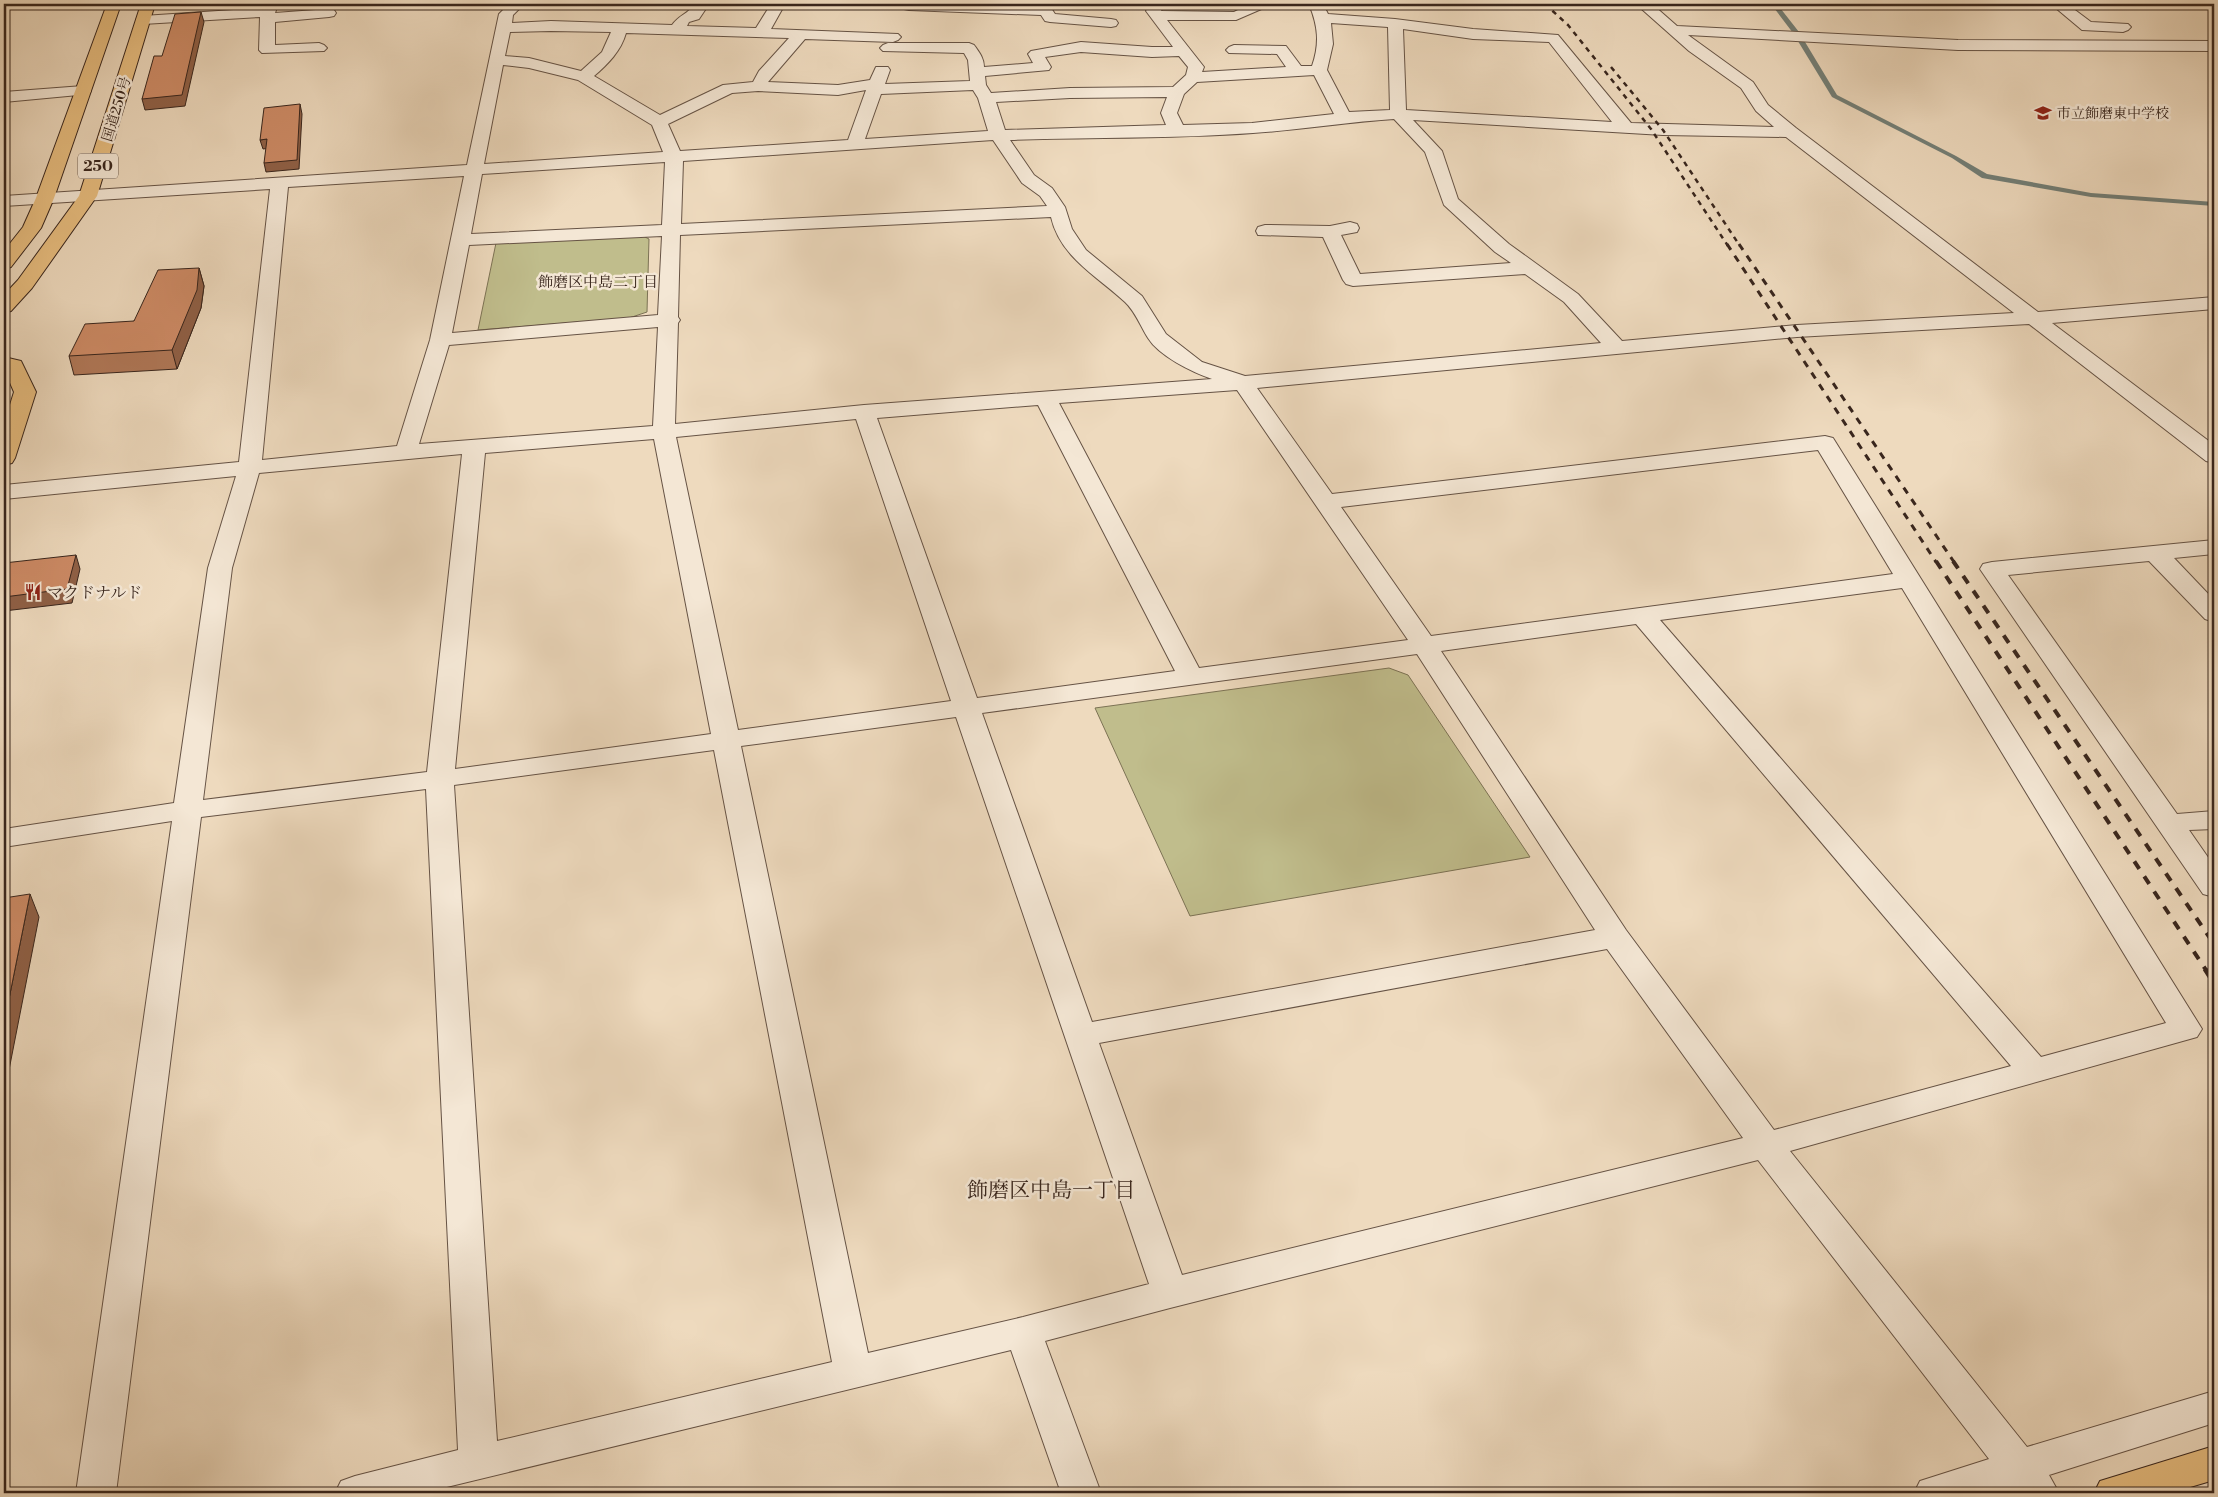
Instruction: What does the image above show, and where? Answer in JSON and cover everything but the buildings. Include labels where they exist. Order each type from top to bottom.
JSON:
[{"type":"main road","name":"250","points":[[4,263],[32,228],[45,198],[114,4]]},
{"type":"main road","name":"国道250号","points":[[4,306],[25,284],[88,196],[146,12]]},
{"type":"main road","points":[[4,363],[14,365],[25,392],[4,458]]},
{"type":"main road","points":[[2114,1493],[2214,1463]]},
{"type":"street","points":[[406,452],[440,340],[506,14],[517,4]]},
{"type":"street","points":[[677,29],[684,19],[694,16],[702,4]]},
{"type":"street","points":[[760,34],[778,4]]},
{"type":"street","points":[[854,146],[891,43],[909,5],[1046,10],[1050,18],[1111,23],[1155,10],[1236,16],[1261,4]]},
{"type":"street","points":[[1316,4],[1323,18],[1327,45],[1319,70],[1344,117]]},
{"type":"street","points":[[1644,4],[1694,48],[1747,85],[1762,108],[1790,132],[2036,318],[2214,456]]},
{"type":"street","points":[[2058,4],[2087,27],[2141,27]]},
{"type":"street","points":[[1155,10],[1168,32],[1196,67],[1193,77],[1177,92],[1169,113],[1177,131]]},
{"type":"street","points":[[269,11],[267,50],[319,48]]},
{"type":"street","points":[[146,12],[269,11],[329,13]]},
{"type":"street","points":[[1323,18],[1395,23],[1473,34],[1553,38],[1626,128]]},
{"type":"street","points":[[1168,32],[1221,29],[1232,24],[1252,22]]},
{"type":"street","points":[[1081,48],[1111,23]]},
{"type":"street","points":[[1395,23],[1398,114],[1432,151],[1450,201],[1502,248],[1571,298],[1618,349]]},
{"type":"street","points":[[503,28],[543,26],[677,29],[800,35],[969,48],[976,60],[980,85],[998,135],[1028,179],[1046,192],[1059,210],[1063,229],[1078,254],[1135,300],[1158,338],[1195,366],[1243,383],[1424,646],[1615,937],[1766,1145],[2029,1481]]},
{"type":"street","points":[[584,77],[618,43],[620,28]]},
{"type":"street","points":[[1673,30],[1958,45],[2214,46]]},
{"type":"street","points":[[758,86],[765,74],[800,35]]},
{"type":"street","points":[[980,85],[1043,67],[1036,54],[1081,48],[1152,52],[1184,51]]},
{"type":"street","points":[[1234,50],[1281,49],[1296,70]]},
{"type":"street","points":[[497,60],[529,64],[584,77],[659,122],[674,157],[670,320],[664,432],[853,1374]]},
{"type":"street","points":[[1193,77],[1319,70]]},
{"type":"street","points":[[659,122],[728,88],[758,86],[838,90],[877,86],[980,85],[1070,93],[1177,92]]},
{"type":"street","points":[[4,97],[83,91]]},
{"type":"street","points":[[4,201],[998,135],[1177,131],[1270,126],[1344,117],[1398,114],[1626,128],[1790,132]]},
{"type":"street","points":[[96,1493],[220,568],[250,467],[279,184]]},
{"type":"street","points":[[461,240],[1059,210]]},
{"type":"street","points":[[1265,231],[1330,232],[1350,228]]},
{"type":"street","points":[[1330,232],[1353,280],[1529,268]]},
{"type":"street","points":[[4,492],[406,452],[664,432],[864,412],[1243,383],[1797,331],[2036,318],[2214,303]]},
{"type":"street","points":[[440,340],[670,320]]},
{"type":"street","points":[[1046,399],[1191,677]]},
{"type":"street","points":[[864,412],[1170,1293]]},
{"type":"street","points":[[355,1493],[1024,1332],[1170,1293],[1766,1145],[2186,1029],[1825,443],[1326,502]]},
{"type":"street","points":[[474,448],[440,779],[478,1462]]},
{"type":"street","points":[[2214,547],[1992,569],[2214,887]]},
{"type":"street","points":[[2155,553],[2214,614]]},
{"type":"street","points":[[4,838],[189,810],[440,779],[1910,579]]},
{"type":"street","points":[[1643,616],[2035,1072]]},
{"type":"street","points":[[2169,823],[2214,820]]},
{"type":"street","points":[[1080,1035],[1615,937]]},
{"type":"street","points":[[1024,1332],[1081,1493]]},
{"type":"street","points":[[1934,1493],[2029,1481],[2214,1407]]},
{"type":"shaded area","points":[[639,234],[649,239],[647,312],[629,318],[478,330],[496,243]]},
{"type":"shaded area","points":[[1389,668],[1408,675],[1530,857],[1190,916],[1095,708]]},
{"type":"waterway","points":[[1774,4],[1796,32],[1834,96],[1954,157],[1985,176],[2091,195],[2214,204]]},
{"type":"railway","points":[[1545,4],[1568,25],[1651,129],[1728,246]]},
{"type":"railway","points":[[1611,67],[1663,130],[1740,246]]},
{"type":"railway","points":[[1727,244],[1936,562]]},
{"type":"railway","points":[[1739,244],[1954,562]]},
{"type":"railway","points":[[1936,561],[2206,970]]},
{"type":"railway","points":[[1953,561],[2214,944]]},
{"type":"railway","points":[[2205,969],[2214,983]]},
{"type":"place","name":"市立飾磨東中学校","points":[[2043,113]]},
{"type":"place","name":"マクドナルド","points":[[33,592]]},
{"type":"district","name":"飾磨区中島二丁目","points":[[598,282]]},
{"type":"district","name":"飾磨区中島一丁目","points":[[1051,1190]]}]
